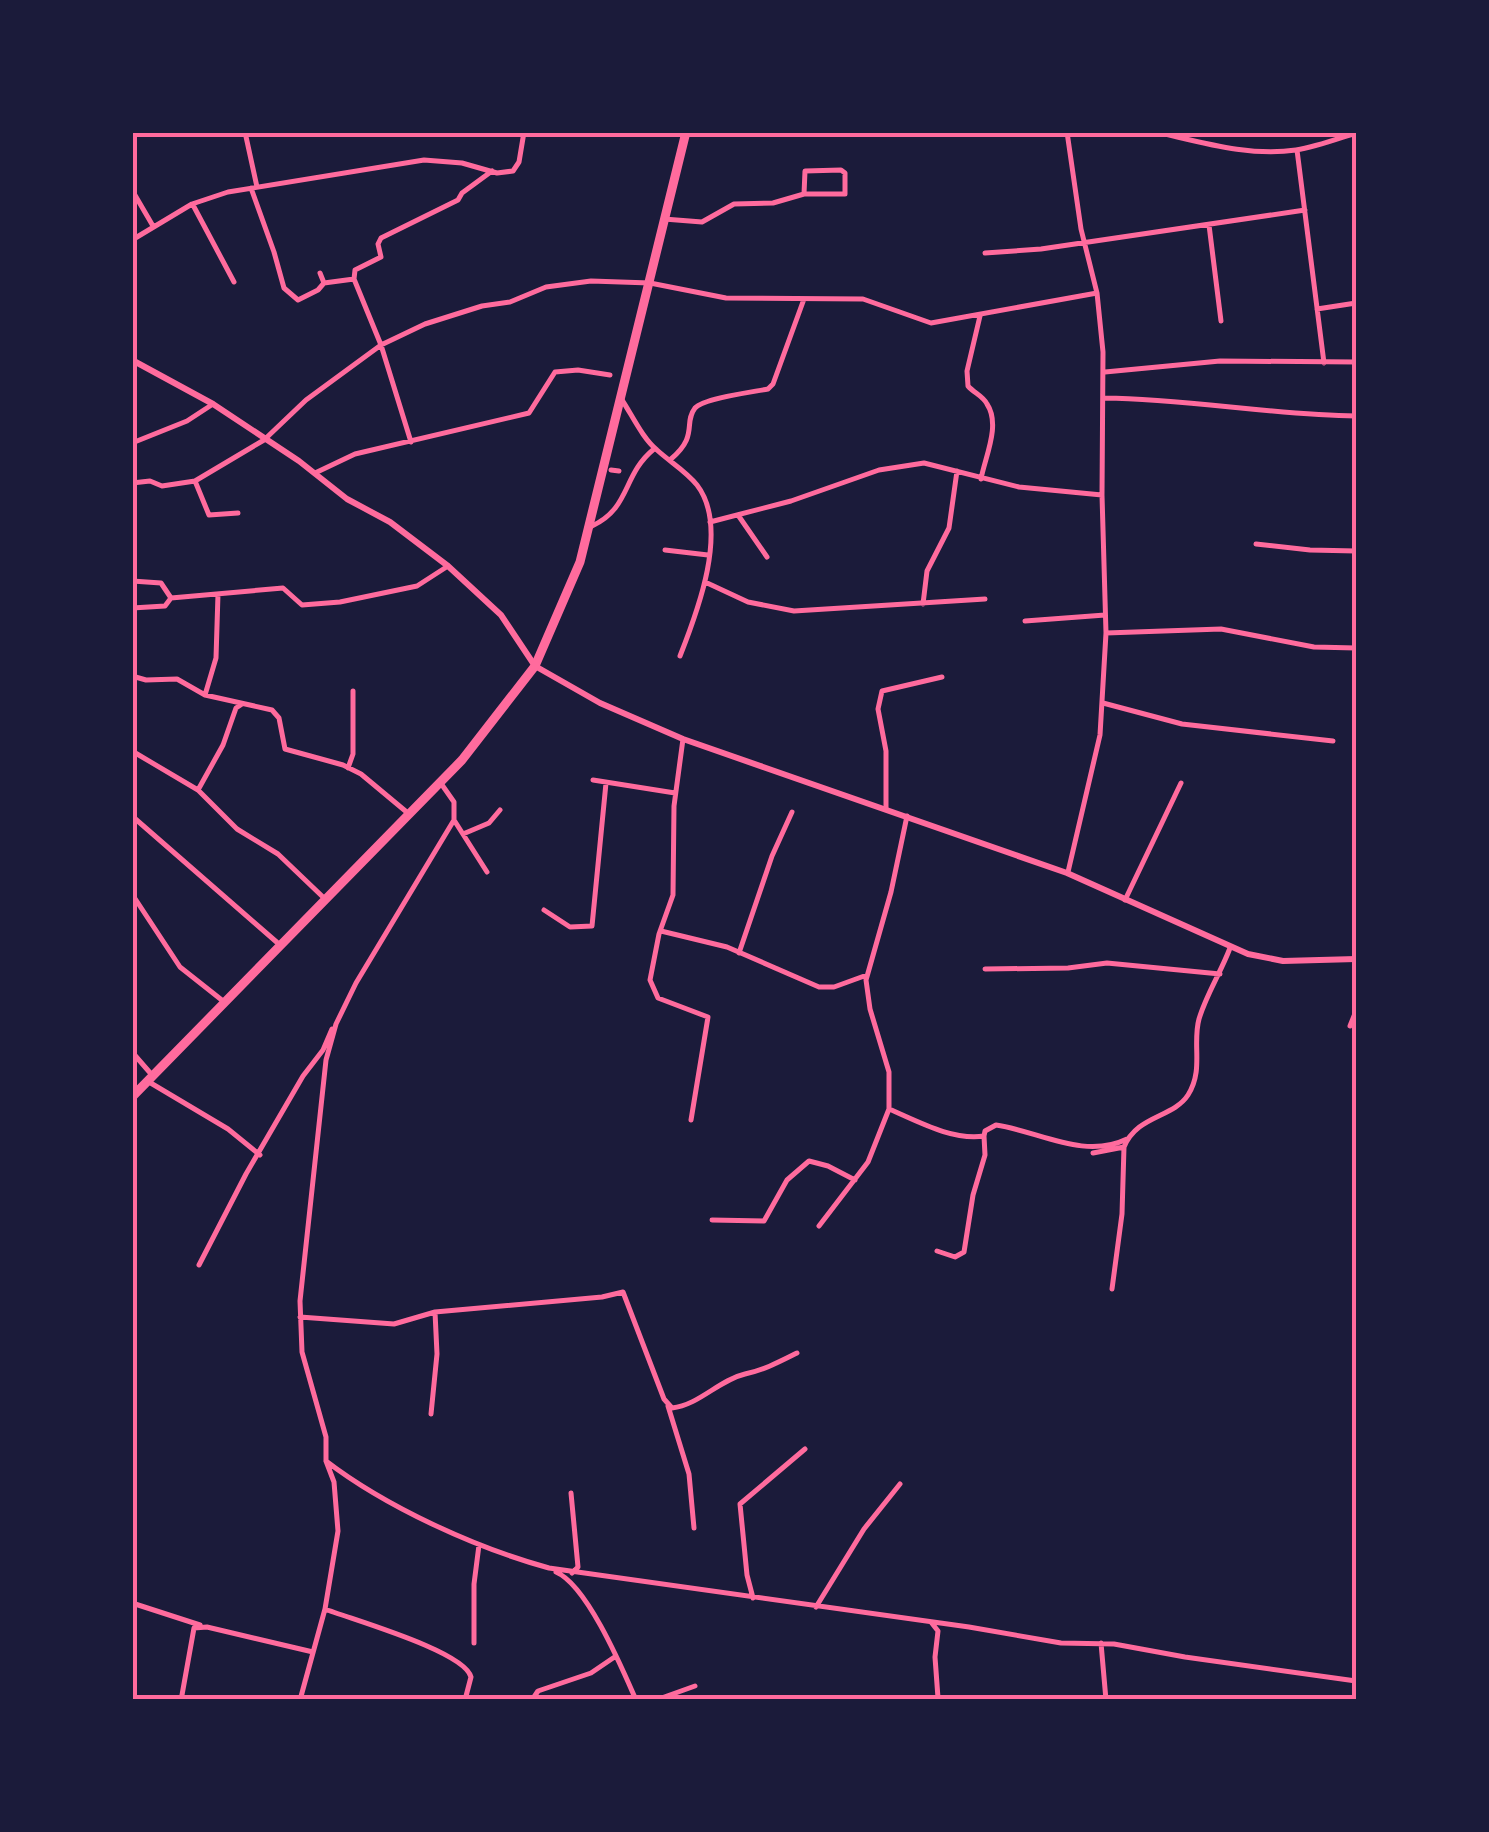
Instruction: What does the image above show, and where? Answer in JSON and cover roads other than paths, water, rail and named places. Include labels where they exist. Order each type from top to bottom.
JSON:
[{"type":"main road","points":[[134,1095],[440,782],[485,732],[535,666],[569,592],[589,527],[686,132]]},
{"type":"street","points":[[246,132],[254,188],[284,288],[298,300],[324,283],[354,278]]},
{"type":"street","points":[[132,240],[192,204],[254,188],[424,160],[454,161],[506,173],[518,168],[524,132]]},
{"type":"street","points":[[1067,132],[1084,243],[1097,294],[1106,398],[1102,495],[1106,633],[1103,703],[1094,763],[1068,873]]},
{"type":"street","points":[[1156,132],[1234,148],[1297,150],[1356,133]]},
{"type":"street","points":[[1297,150],[1324,362]]},
{"type":"street","points":[[664,219],[702,222],[734,204],[773,203],[804,194],[845,194],[845,174],[841,170],[806,171],[804,194]]},
{"type":"street","points":[[411,442],[381,346],[354,278],[358,267],[380,257],[378,244],[382,238],[458,200],[492,171]]},
{"type":"street","points":[[132,190],[154,226]]},
{"type":"street","points":[[192,204],[234,282]]},
{"type":"street","points":[[985,252],[1084,243],[1305,210]]},
{"type":"street","points":[[1209,225],[1221,322]]},
{"type":"street","points":[[320,272],[324,283]]},
{"type":"street","points":[[132,483],[150,481],[162,486],[195,481],[264,440],[306,400],[381,346],[425,324],[482,306],[510,302],[546,287],[591,281],[650,283],[726,298],[863,299],[931,323],[1097,294]]},
{"type":"street","points":[[670,459],[687,443],[695,408],[768,389],[773,384],[804,298]]},
{"type":"street","points":[[1317,308],[1356,303]]},
{"type":"street","points":[[980,316],[966,372],[968,386],[989,405],[988,456],[981,479]]},
{"type":"street","points":[[132,360],[213,404],[347,499],[390,522],[448,566],[502,615],[535,666],[600,703],[684,739],[1068,873],[1230,948],[1282,961],[1356,959]]},
{"type":"street","points":[[1104,372],[1220,361],[1356,362]]},
{"type":"street","points":[[315,473],[355,454],[529,413],[555,372],[578,370],[610,376]]},
{"type":"street","points":[[620,397],[654,448],[697,484],[704,496],[710,522],[705,582],[680,656]]},
{"type":"street","points":[[1106,398],[1356,416]]},
{"type":"street","points":[[132,442],[187,421],[213,404]]},
{"type":"street","points":[[589,527],[615,511],[636,466],[654,448]]},
{"type":"street","points":[[710,522],[791,501],[879,470],[924,463],[1019,487],[1102,495]]},
{"type":"street","points":[[610,470],[619,470]]},
{"type":"street","points":[[923,604],[928,571],[949,528],[957,471]]},
{"type":"street","points":[[195,481],[210,515],[238,513]]},
{"type":"street","points":[[738,515],[767,557]]},
{"type":"street","points":[[1256,544],[1356,551]]},
{"type":"street","points":[[665,550],[708,555]]},
{"type":"street","points":[[132,608],[165,606],[171,598],[283,588],[302,605],[314,605],[417,586],[448,566]]},
{"type":"street","points":[[132,581],[161,583],[171,598]]},
{"type":"street","points":[[705,582],[748,602],[783,610],[828,611],[984,599]]},
{"type":"street","points":[[206,695],[216,658],[218,594]]},
{"type":"street","points":[[1024,621],[1105,615]]},
{"type":"street","points":[[1106,633],[1227,630],[1314,647],[1356,648]]},
{"type":"street","points":[[132,676],[146,680],[177,679],[206,695],[276,713],[284,749],[361,774],[409,814]]},
{"type":"street","points":[[886,809],[886,751],[878,709],[882,691],[942,677]]},
{"type":"street","points":[[348,768],[354,737],[354,692]]},
{"type":"street","points":[[1103,703],[1182,724],[1333,742]]},
{"type":"street","points":[[198,790],[223,745],[236,708],[242,704]]},
{"type":"street","points":[[684,739],[675,793],[673,895],[650,972],[655,995],[705,1014],[709,1023],[691,1120]]},
{"type":"street","points":[[132,751],[198,790],[237,829],[278,854],[326,900]]},
{"type":"street","points":[[593,780],[675,793]]},
{"type":"street","points":[[199,1265],[246,1174],[454,820],[454,802],[440,782]]},
{"type":"street","points":[[1125,900],[1182,782]]},
{"type":"street","points":[[544,910],[570,926],[592,926],[606,783]]},
{"type":"street","points":[[463,834],[488,823],[500,810]]},
{"type":"street","points":[[739,953],[772,856],[792,812]]},
{"type":"street","points":[[132,816],[282,947]]},
{"type":"street","points":[[819,1226],[868,1162],[889,1110],[889,1072],[867,994],[867,975],[891,892],[907,816]]},
{"type":"street","points":[[454,820],[487,872]]},
{"type":"street","points":[[132,894],[180,967],[225,1003]]},
{"type":"street","points":[[661,931],[765,961],[820,987],[834,988],[867,975]]},
{"type":"street","points":[[1112,1289],[1122,1214],[1124,1148],[1128,1138],[1144,1123],[1188,1096],[1197,1074],[1199,1020],[1230,948]]},
{"type":"street","points":[[985,969],[1068,968],[1107,962],[1220,974]]},
{"type":"street","points":[[1350,1026],[1356,1010]]},
{"type":"street","points":[[300,1700],[325,1609],[338,1530],[334,1482],[302,1352],[300,1317],[326,1060],[336,1024]]},
{"type":"street","points":[[132,1052],[151,1080],[228,1128],[260,1155]]},
{"type":"street","points":[[889,1110],[947,1131],[974,1138],[984,1136]]},
{"type":"street","points":[[937,1250],[955,1257],[964,1252],[984,1156],[984,1136],[996,1125],[1094,1146],[1128,1138]]},
{"type":"street","points":[[1093,1153],[1124,1148]]},
{"type":"street","points":[[712,1220],[764,1221],[786,1180],[808,1162],[828,1166],[856,1180]]},
{"type":"street","points":[[300,1317],[394,1324],[435,1312],[623,1292],[668,1406],[688,1474],[694,1528]]},
{"type":"street","points":[[431,1414],[437,1354],[435,1312]]},
{"type":"street","points":[[668,1406],[678,1408],[743,1374],[758,1373],[797,1352]]},
{"type":"street","points":[[753,1598],[740,1504],[805,1449]]},
{"type":"street","points":[[326,1461],[372,1494],[480,1544],[571,1575],[681,1585],[1356,1681]]},
{"type":"street","points":[[816,1607],[864,1530],[900,1484]]},
{"type":"street","points":[[571,1493],[578,1567],[571,1575]]},
{"type":"street","points":[[474,1643],[474,1584],[480,1544]]},
{"type":"street","points":[[571,1575],[636,1700]]},
{"type":"street","points":[[132,1603],[202,1626],[313,1652]]},
{"type":"street","points":[[325,1609],[413,1640],[466,1667],[471,1677],[465,1700]]},
{"type":"street","points":[[931,1622],[938,1631],[938,1698]]},
{"type":"street","points":[[182,1696],[194,1628],[202,1626]]},
{"type":"street","points":[[1100,1643],[1106,1700]]},
{"type":"street","points":[[532,1700],[538,1691],[591,1672],[616,1656]]},
{"type":"street","points":[[656,1700],[695,1686]]}]
